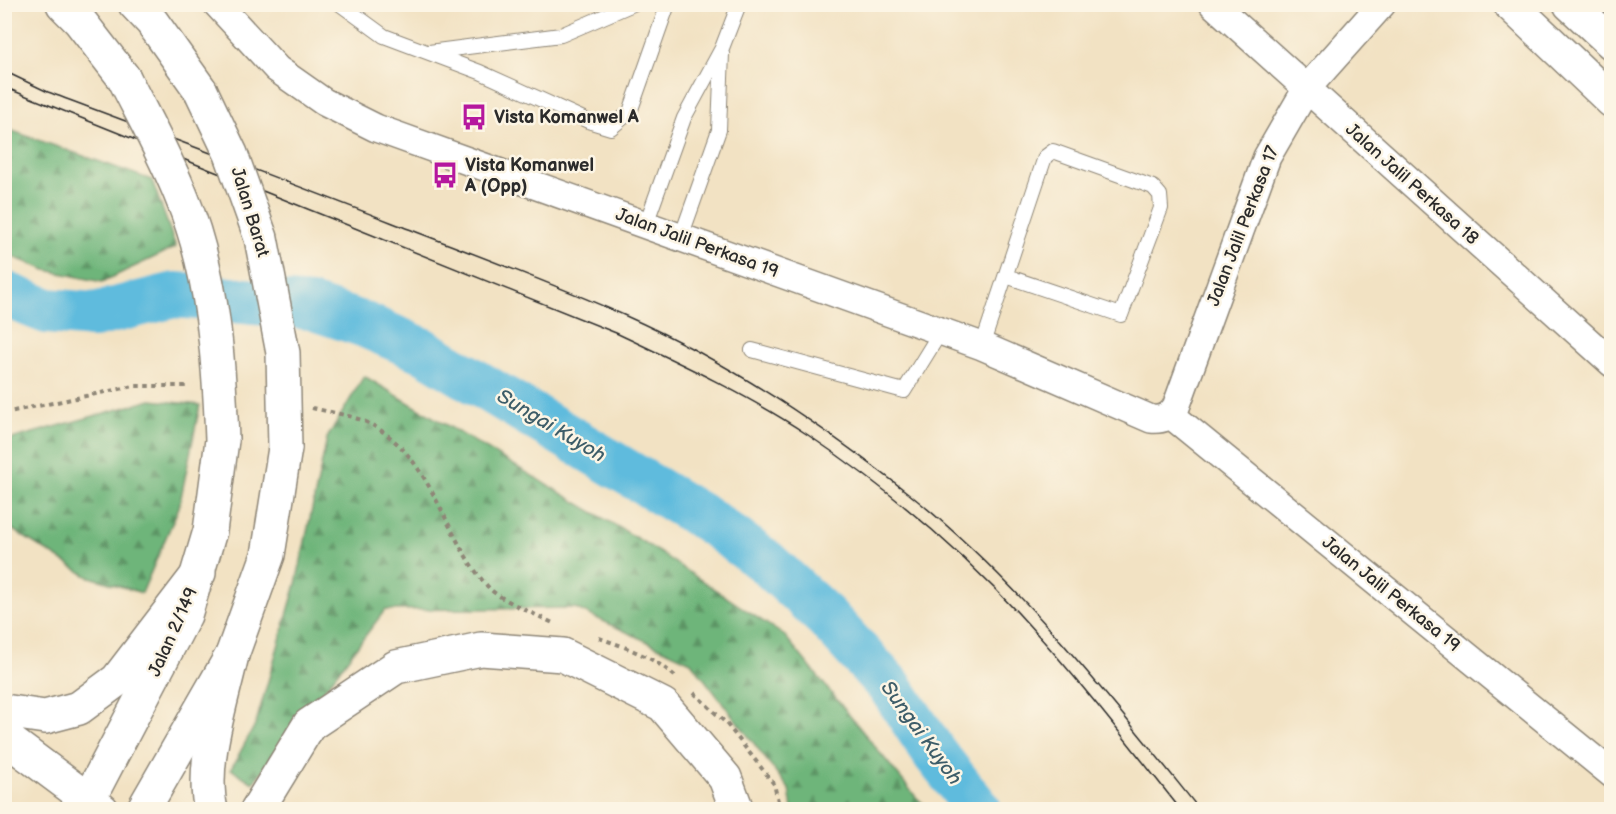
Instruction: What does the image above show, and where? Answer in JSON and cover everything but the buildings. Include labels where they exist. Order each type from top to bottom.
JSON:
[{"type":"main road","name":"Jalan 2/149","points":[[63,4],[79,20],[124,78],[183,199],[201,255],[219,366],[222,440],[210,531],[185,615],[91,806]]},
{"type":"main road","name":"Jalan Barat","points":[[135,4],[152,22],[201,91],[231,154],[261,238],[283,353],[285,447],[268,555],[232,655]]},
{"type":"main road","points":[[1510,4],[1611,101]]},
{"type":"main road","points":[[1570,4],[1611,43]]},
{"type":"main road","points":[[4,711],[45,717],[79,708],[117,680],[199,573]]},
{"type":"main road","points":[[260,806],[309,725],[396,667],[481,649],[563,654],[663,705],[725,778],[737,810]]},
{"type":"main road","points":[[143,810],[232,655]]},
{"type":"main road","points":[[211,810],[208,798],[212,746],[232,655]]},
{"type":"main road","points":[[4,737],[91,806]]},
{"type":"street","name":"Jalan Jalil Perkasa 19","points":[[217,4],[277,69],[324,102],[376,128],[982,346],[1151,419],[1160,420],[1173,411],[1611,774]]},
{"type":"street","name":"Jalan Jalil Perkasa 18","points":[[1213,4],[1611,363]]},
{"type":"street","name":"Jalan Jalil Perkasa 17","points":[[1173,411],[1267,157],[1307,88],[1382,4]]},
{"type":"lane","points":[[340,4],[384,36],[480,72],[588,121],[611,128],[630,112],[668,4]]},
{"type":"lane","points":[[427,52],[561,35],[633,4]]},
{"type":"lane","points":[[646,224],[684,118],[722,48],[739,4]]},
{"type":"lane","points":[[681,237],[718,130],[722,48]]},
{"type":"lane","points":[[982,346],[1045,157],[1053,151],[1153,187],[1160,195],[1161,207],[1121,315],[1006,276]]},
{"type":"lane","points":[[752,350],[904,391],[941,331]]},
{"type":"path","points":[[4,413],[134,386],[195,386]]},
{"type":"path","points":[[305,407],[364,421],[384,432],[419,467],[464,551],[491,590],[565,627]]},
{"type":"path","points":[[594,637],[623,646],[668,669],[684,684]]},
{"type":"path","points":[[693,692],[726,723],[774,784],[780,810]]},
{"type":"green space","points":[[4,128],[152,180],[176,247],[102,282],[46,270],[5,254]]},
{"type":"green space","points":[[364,376],[645,543],[785,636],[916,797],[929,809],[792,809],[789,789],[691,662],[575,608],[385,610],[253,783],[231,769],[256,723],[296,584],[327,438]]},
{"type":"green space","points":[[151,400],[200,405],[179,507],[142,593],[87,576],[5,525],[4,441]]},
{"type":"waterway","name":"Sungai Kuyoh","points":[[4,294],[47,311],[94,315],[175,295],[311,307],[365,325],[422,350],[709,521],[766,562],[826,617],[891,688],[935,754],[979,810]]},
{"type":"tram line","points":[[4,71],[48,92],[597,303],[701,353],[773,396],[842,443],[908,493],[989,565],[1063,643],[1200,810]]},
{"type":"tram line","points":[[4,87],[616,333],[714,381],[785,420],[838,455],[895,499],[978,572],[1068,669],[1181,810]]},
{"type":"place","name":"Vista Komanwel A","points":[[474,117]]},
{"type":"place","name":"Vista Komanwel A (Opp)","points":[[445,175]]}]
